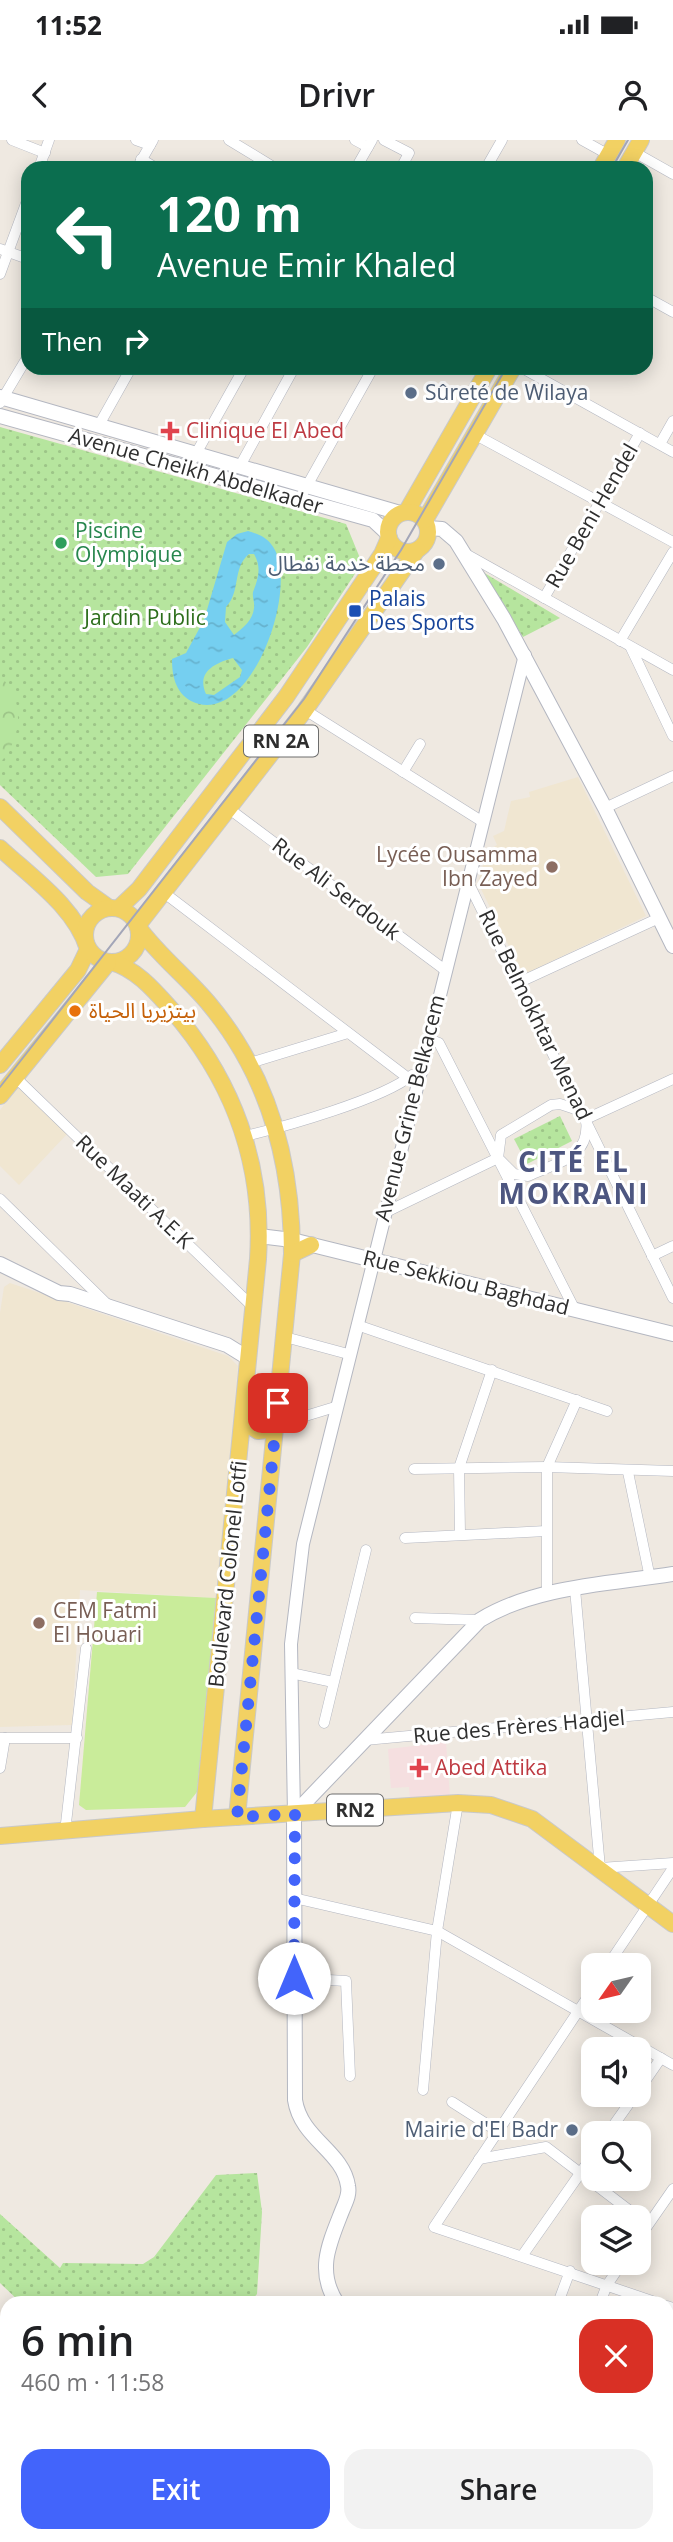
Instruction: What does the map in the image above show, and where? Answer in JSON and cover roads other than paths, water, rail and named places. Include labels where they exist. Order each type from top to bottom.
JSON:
[{"type":"main road","points":[[605,161],[617,140]]},
{"type":"main road","points":[[485,375],[403,512],[391,522],[388,536],[401,551],[417,550],[425,542],[427,524],[474,434],[509,375]]},
{"type":"main road","name":"Avenue Cheikh Abdelkader","points":[[1,400],[99,425],[403,512]]},
{"type":"main road","name":"Avenue Cheikh Abdelkader","points":[[0,416],[373,520],[388,536]]},
{"type":"main road","points":[[403,512],[417,513],[427,524],[444,530],[462,551],[525,655],[673,946]]},
{"type":"main road","name":"RN 2A","points":[[113,907],[139,889],[286,697],[382,554],[388,536]]},
{"type":"main road","name":"RN 2A","points":[[138,926],[305,710],[417,550]]},
{"type":"main road","points":[[0,807],[87,891],[113,907],[131,914],[138,926],[136,948],[125,958],[109,962],[96,957],[68,913],[0,848]]},
{"type":"main road","points":[[0,1065],[78,970],[85,958],[86,924],[93,915],[113,907]]},
{"type":"main road","name":"Boulevard Colonel Lotfi","points":[[138,926],[155,948],[209,1003],[250,1063],[276,1129],[286,1174],[292,1247],[237,1817]]},
{"type":"main road","points":[[0,1096],[109,962]]},
{"type":"main road","name":"Boulevard Colonel Lotfi","points":[[109,962],[124,967],[143,980],[195,1038],[223,1082],[245,1136],[258,1199],[259,1236],[243,1422],[203,1819]]},
{"type":"main road","points":[[259,1236],[292,1247],[311,1245]]},
{"type":"main road","name":"Rue Sekkiou Baghdad","points":[[311,1245],[673,1334]]},
{"type":"main road","points":[[0,1256],[60,1285],[70,1294]]},
{"type":"main road","points":[[0,1264],[59,1293],[70,1294],[249,1350]]},
{"type":"main road","points":[[243,1422],[258,1431],[275,1427]]},
{"type":"main road","points":[[241,1443],[261,1439],[274,1447]]},
{"type":"main road","points":[[333,2296],[328,2286],[324,2264],[349,2186],[341,2167],[304,2127],[297,2113],[295,1814],[480,1620],[495,1611],[547,1595],[673,1574]]},
{"type":"main road","name":"RN2","points":[[0,1836],[203,1819],[458,1803],[491,1805],[532,1819],[673,1924]]},
{"type":"street","points":[[12,140],[45,153]]},
{"type":"street","points":[[42,161],[50,140]]},
{"type":"street","points":[[136,140],[151,143],[141,161]]},
{"type":"street","points":[[229,140],[264,161]]},
{"type":"street","points":[[355,140],[370,144],[360,161]]},
{"type":"street","points":[[384,140],[409,153],[405,161]]},
{"type":"street","points":[[490,161],[502,140]]},
{"type":"street","points":[[582,140],[605,161]]},
{"type":"street","points":[[638,146],[673,174]]},
{"type":"street","points":[[0,274],[4,250],[21,213]]},
{"type":"street","points":[[4,250],[21,256]]},
{"type":"street","points":[[653,301],[673,312]]},
{"type":"street","points":[[1,400],[21,367]]},
{"type":"street","points":[[99,425],[127,375]]},
{"type":"street","points":[[187,468],[240,375]]},
{"type":"street","points":[[240,466],[290,375]]},
{"type":"street","points":[[299,500],[369,375]]},
{"type":"street","points":[[535,375],[673,452]]},
{"type":"street","points":[[660,444],[673,421]]},
{"type":"street","name":"Rue Beni Hendel","points":[[544,598],[640,433]]},
{"type":"street","points":[[474,434],[673,542]]},
{"type":"street","points":[[462,551],[673,670]]},
{"type":"street","points":[[620,641],[673,552]]},
{"type":"street","points":[[631,647],[673,736]]},
{"type":"street","name":"Avenue Grine Belkacem","points":[[295,1814],[291,1674],[295,1586],[348,1353],[525,655]]},
{"type":"street","points":[[305,710],[483,822]]},
{"type":"street","points":[[403,772],[420,744]]},
{"type":"street","points":[[605,808],[673,776]]},
{"type":"street","name":"Rue Ali Serdouk","points":[[229,808],[444,970]]},
{"type":"street","name":"Rue Belmokhtar Menad","points":[[469,884],[520,982],[673,1298]]},
{"type":"street","points":[[163,892],[408,1078]]},
{"type":"street","points":[[520,982],[659,918]]},
{"type":"street","points":[[250,1063],[348,1032]]},
{"type":"street","points":[[428,1039],[439,1043],[575,1310]]},
{"type":"street","points":[[245,1136],[276,1129],[394,1085],[408,1078],[420,1064]]},
{"type":"street","name":"Rue Maati A.E.K","points":[[15,1077],[253,1307]]},
{"type":"street","points":[[586,1119],[673,1079]]},
{"type":"street","points":[[394,1085],[407,1088],[411,1102]]},
{"type":"street","points":[[551,1105],[566,1105],[586,1119],[588,1135],[582,1148],[528,1176],[514,1174],[498,1158],[498,1141],[505,1130],[551,1105]]},
{"type":"street","points":[[384,1213],[498,1158]]},
{"type":"street","points":[[0,1199],[109,1306]]},
{"type":"street","points":[[652,1256],[673,1247]]},
{"type":"street","points":[[357,1325],[607,1411]]},
{"type":"street","points":[[285,1337],[348,1353]]},
{"type":"street","points":[[460,1534],[459,1468],[492,1370]]},
{"type":"street","points":[[547,1595],[547,1466],[577,1400]]},
{"type":"street","points":[[275,1427],[335,1407]]},
{"type":"street","points":[[414,1469],[547,1466],[628,1472],[673,1471]]},
{"type":"street","points":[[628,1472],[650,1578]]},
{"type":"street","points":[[405,1538],[546,1531]]},
{"type":"street","points":[[324,1723],[366,1550]]},
{"type":"street","points":[[575,1589],[600,1868],[673,1866]]},
{"type":"street","points":[[415,1618],[480,1620]]},
{"type":"street","points":[[65,1832],[86,1648]]},
{"type":"street","points":[[291,1674],[332,1682]]},
{"type":"street","name":"Rue des Frères Hadjel","points":[[364,1740],[673,1712]]},
{"type":"street","points":[[0,1768],[2,1738],[77,1738]]},
{"type":"street","points":[[422,2090],[437,1931],[458,1803]]},
{"type":"street","points":[[615,1953],[673,1866]]},
{"type":"street","points":[[294,1898],[437,1931],[673,2065]]},
{"type":"street","points":[[294,1978],[346,1981],[350,2076]]},
{"type":"street","points":[[581,2008],[433,2227],[570,2271],[633,2296]]},
{"type":"street","points":[[651,2073],[661,2058]]},
{"type":"street","points":[[452,2102],[499,2132]]},
{"type":"street","points":[[479,2159],[546,2147],[581,2173],[522,2256]]},
{"type":"street","points":[[651,2221],[673,2189]]},
{"type":"street","points":[[605,2191],[623,2205]]},
{"type":"street","points":[[561,2296],[570,2271]]},
{"type":"street","points":[[603,2296],[614,2275]]},
{"type":"water","points":[[248,531],[263,537],[271,544],[279,563],[280,588],[276,618],[265,648],[251,674],[233,694],[213,704],[191,701],[181,693],[176,683],[172,659],[186,653],[204,620],[227,542],[237,534]],"holes":[[[249,554],[254,554],[259,569],[253,592],[253,612],[247,623],[234,635],[225,622],[226,607],[234,594],[240,566]],[[233,658],[242,670],[240,677],[214,695],[206,694],[203,680],[205,674],[214,666]]]},
{"type":"tram line","points":[[616,161],[628,140]]},
{"type":"tram line","points":[[0,1087],[304,699],[401,550],[502,375]]},
{"type":"place","name":"Sûreté de Wilaya","points":[[411,393]]},
{"type":"place","name":"Clinique El Abed","points":[[170,431]]},
{"type":"place","name":"Piscine Olympique","points":[[61,543]]},
{"type":"place","name":"محطة خدمة نفطال","points":[[439,564]]},
{"type":"place","name":"Palais Des Sports","points":[[355,611]]},
{"type":"place","name":"Lycée Ousamma Ibn Zayed","points":[[552,867]]},
{"type":"place","name":"بيتزيريا الحياة","points":[[75,1011]]},
{"type":"place","name":"CEM Fatmi El Houari","points":[[39,1623]]},
{"type":"place","name":"Abed Attika","points":[[419,1768]]},
{"type":"place","name":"Mairie d'El Badr","points":[[572,2130]]},
{"type":"district","name":"CITÉ EL MOKRANI","points":[[574,1178]]},
{"type":"park label","name":"Jardin Public","points":[[145,618]]}]
